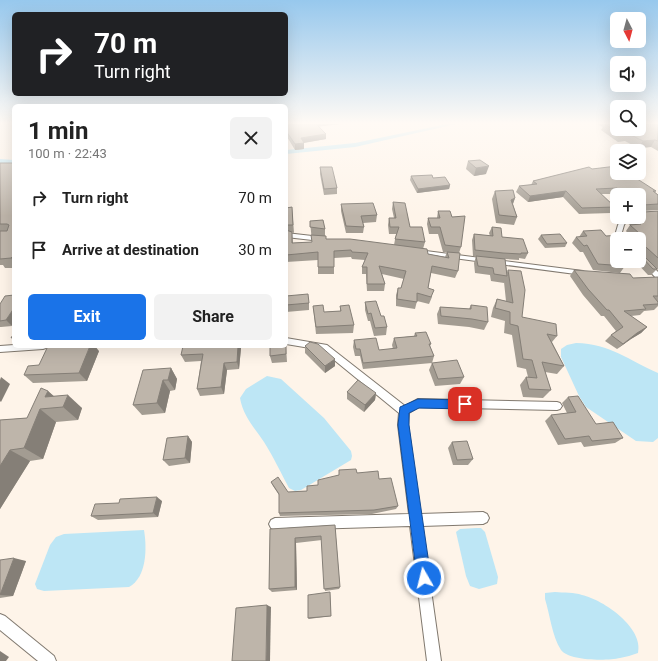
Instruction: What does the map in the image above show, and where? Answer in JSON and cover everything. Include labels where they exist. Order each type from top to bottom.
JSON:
[{"type":"street","points":[[288,235],[331,240]]},
{"type":"street","points":[[410,251],[590,274]]},
{"type":"street","points":[[646,263],[658,276]]},
{"type":"street","points":[[650,279],[658,280]]},
{"type":"street","points":[[288,340],[324,347],[404,411]]},
{"type":"street","points":[[0,349],[14,348]]},
{"type":"street","points":[[404,411],[418,404],[556,406]]},
{"type":"street","points":[[404,411],[403,425],[434,661]]},
{"type":"street","points":[[275,524],[483,518]]},
{"type":"street","points":[[0,622],[50,661]]},
{"type":"water","points":[[576,343],[599,346],[658,373],[658,438],[653,442],[636,441],[586,407],[579,396],[561,357],[561,349],[567,345]]},
{"type":"water","points":[[267,376],[281,379],[324,418],[351,451],[351,460],[301,490],[295,491],[289,488],[267,447],[246,416],[241,404],[240,398],[246,389]]},
{"type":"water","points":[[481,528],[485,532],[498,577],[497,584],[479,589],[470,586],[466,576],[456,532],[460,529]]},
{"type":"water","points":[[144,530],[144,562],[139,576],[129,587],[44,591],[37,589],[35,584],[50,545],[56,537],[64,534]]},
{"type":"water","points":[[555,592],[579,594],[591,598],[611,609],[629,625],[635,634],[638,644],[638,653],[627,657],[606,660],[580,658],[565,654],[561,650],[555,638],[545,599],[545,593]]},
{"type":"building","points":[[480,160],[489,166],[476,168],[468,161]]},
{"type":"building","points":[[0,163],[12,163],[11,258],[0,259],[0,231],[7,231],[9,225],[0,224]]},
{"type":"building","points":[[320,167],[332,167],[337,188],[324,189]]},
{"type":"building","points":[[589,167],[592,169],[610,167],[610,180],[639,180],[656,191],[653,191],[658,195],[658,204],[646,205],[646,188],[596,189],[610,202],[610,207],[582,208],[566,191],[530,196],[519,186],[537,184],[533,181]]},
{"type":"building","points":[[432,175],[433,178],[445,177],[450,185],[418,189],[411,176]]},
{"type":"building","points":[[513,190],[515,198],[511,200],[517,217],[499,215],[495,191]]},
{"type":"building","points":[[393,202],[405,203],[410,227],[422,227],[425,242],[395,239],[399,227],[390,227],[389,218],[396,218]]},
{"type":"building","points":[[373,203],[377,215],[361,216],[364,227],[346,226],[341,204]]},
{"type":"building","points":[[292,207],[293,225],[288,225],[288,208]]},
{"type":"building","points":[[438,211],[450,211],[452,217],[465,216],[461,247],[445,245],[440,227],[431,227],[428,218],[440,218]]},
{"type":"building","points":[[658,211],[658,258],[646,247],[646,232],[638,232],[630,225],[646,224],[646,212]]},
{"type":"building","points":[[323,220],[325,229],[310,227],[310,221]]},
{"type":"building","points":[[492,227],[501,228],[502,237],[523,239],[528,253],[503,253],[475,250],[474,234],[493,236]]},
{"type":"building","points":[[601,230],[606,236],[610,236],[610,265],[598,264],[587,245],[584,246],[576,237],[587,236],[583,231]]},
{"type":"building","points":[[288,231],[292,232],[292,243],[312,242],[311,235],[326,236],[326,239],[350,239],[427,249],[428,254],[449,258],[447,252],[460,253],[458,271],[432,266],[428,288],[434,290],[431,297],[417,293],[417,302],[397,299],[398,288],[401,288],[406,271],[379,266],[385,284],[367,284],[367,267],[362,267],[368,253],[352,252],[351,250],[334,251],[334,267],[318,267],[318,252],[288,255]]},
{"type":"building","points":[[560,234],[567,243],[547,244],[541,235]]},
{"type":"building","points":[[476,256],[505,259],[507,276],[494,274],[493,268],[478,266]]},
{"type":"building","points":[[646,258],[657,269],[653,269],[646,262]]},
{"type":"building","points":[[508,270],[521,271],[525,290],[522,317],[556,324],[557,336],[547,334],[564,366],[542,362],[551,390],[529,389],[526,377],[537,378],[532,360],[523,359],[518,326],[510,324],[510,312],[495,308],[497,299],[513,303]]},
{"type":"building","points":[[574,270],[630,274],[633,278],[658,277],[658,296],[653,296],[658,304],[643,305],[646,309],[624,311],[647,327],[623,344],[611,335],[623,327],[609,310],[607,310],[588,289]]},
{"type":"building","points":[[308,294],[309,303],[288,305],[288,296]]},
{"type":"building","points":[[12,295],[12,311],[6,320],[0,321],[0,304],[5,296]]},
{"type":"building","points":[[376,301],[381,316],[384,316],[387,327],[375,328],[371,313],[368,314],[365,302]]},
{"type":"building","points":[[323,305],[324,312],[341,311],[340,306],[349,305],[354,325],[316,327],[313,306]]},
{"type":"building","points":[[471,305],[487,307],[488,322],[441,316],[440,307],[471,309]]},
{"type":"building","points":[[426,332],[434,356],[363,363],[360,349],[356,349],[354,340],[376,338],[379,350],[397,348],[394,338],[417,336],[415,333]]},
{"type":"building","points":[[310,342],[318,344],[335,359],[325,366],[305,346]]},
{"type":"building","points":[[47,348],[89,348],[79,373],[24,375],[28,366],[39,365]]},
{"type":"building","points":[[183,348],[238,348],[237,362],[224,363],[221,387],[197,389],[203,354],[181,355]]},
{"type":"building","points":[[270,348],[286,348],[286,354],[270,356]]},
{"type":"building","points":[[457,360],[464,377],[438,379],[432,363]]},
{"type":"building","points":[[171,368],[168,380],[163,380],[157,403],[133,405],[143,370]]},
{"type":"building","points":[[358,380],[376,393],[365,405],[347,392]]},
{"type":"building","points":[[41,388],[48,391],[45,397],[68,395],[63,407],[40,409],[24,448],[10,450],[0,466],[0,420],[27,418]]},
{"type":"building","points":[[578,396],[596,424],[613,422],[623,438],[592,441],[589,436],[565,439],[551,415],[576,412],[568,397]]},
{"type":"building","points":[[188,436],[185,458],[163,460],[167,438]]},
{"type":"building","points":[[467,441],[473,459],[457,460],[452,442]]},
{"type":"building","points":[[356,469],[357,473],[378,471],[379,479],[391,478],[398,506],[374,510],[279,513],[279,494],[271,482],[278,477],[288,492],[307,491],[307,486],[318,485],[318,480],[339,475],[339,470]]},
{"type":"building","points":[[157,497],[153,513],[91,516],[95,504],[119,503],[120,499]]},
{"type":"building","points":[[335,525],[340,587],[324,589],[321,536],[295,538],[295,587],[269,589],[270,529]]},
{"type":"building","points":[[14,558],[0,595],[0,560]]},
{"type":"building","points":[[330,592],[331,616],[308,618],[308,595]]},
{"type":"building","points":[[267,605],[266,661],[232,661],[236,608]]},
{"type":"waterway","points":[[0,161],[12,162]]},
{"type":"route","points":[[424,578],[403,425],[404,411],[418,404],[465,404]]}]
